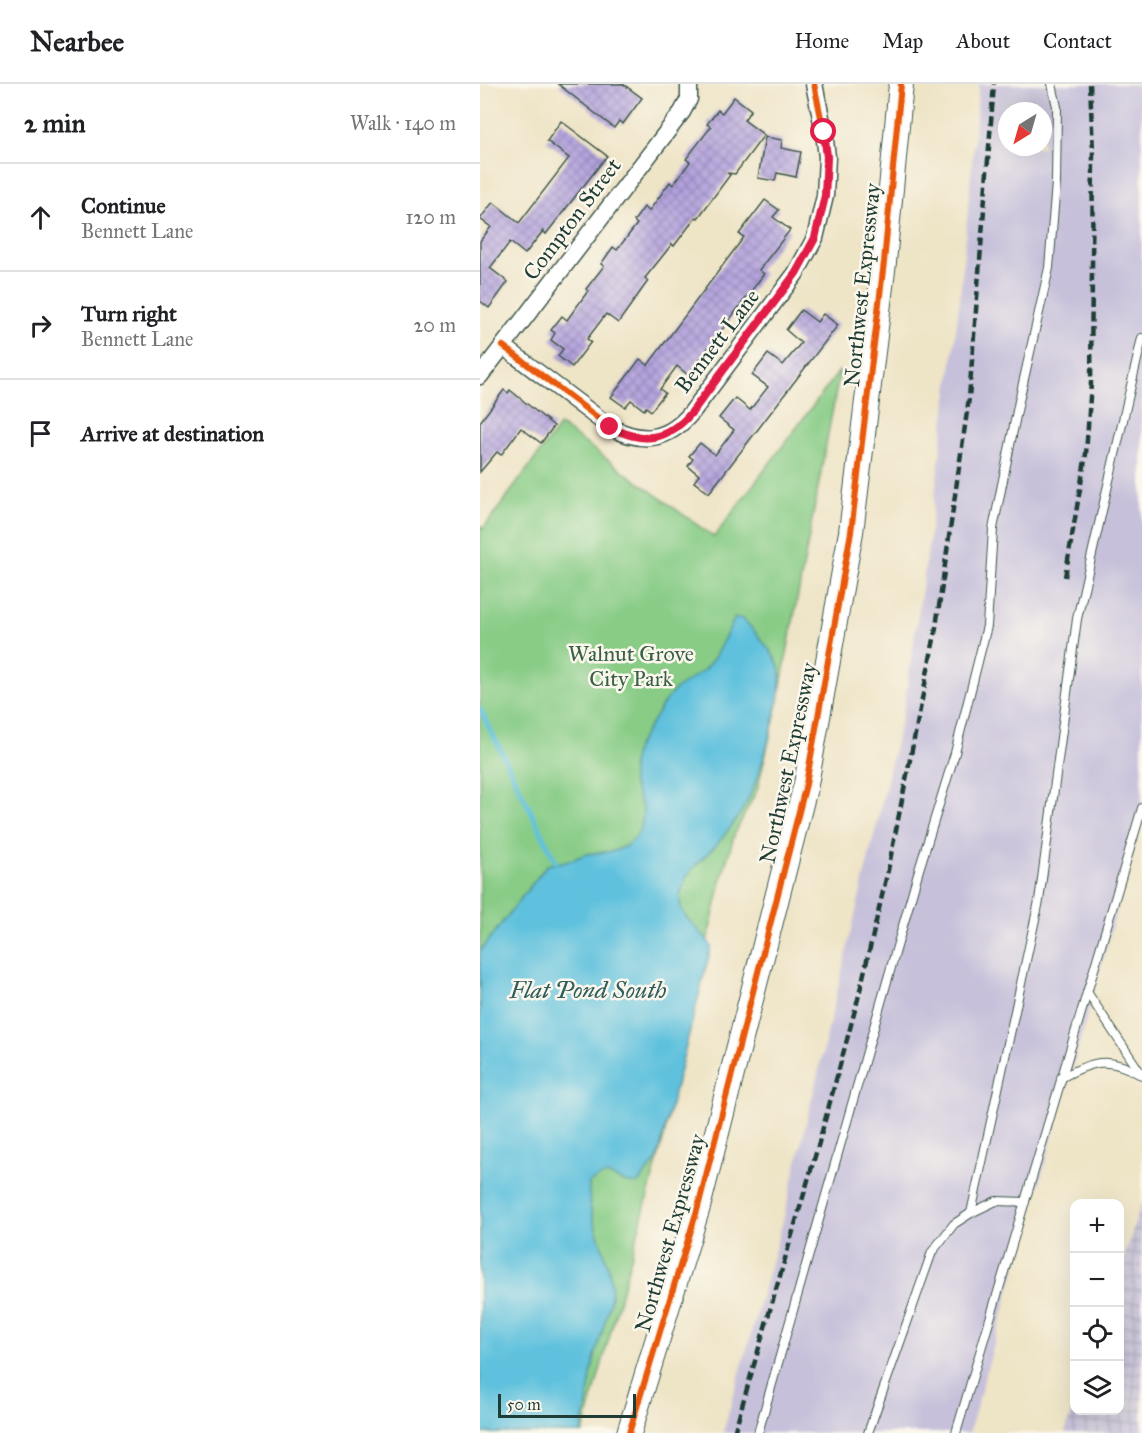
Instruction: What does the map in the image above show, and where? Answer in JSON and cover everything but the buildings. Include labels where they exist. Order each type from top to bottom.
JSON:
[{"type":"main road","name":"Northwest Expressway","points":[[629,1433],[698,1207],[806,784],[851,532],[884,262],[901,84]]},
{"type":"street","name":"Compton Street","points":[[480,376],[682,112],[689,99],[689,84]]},
{"type":"street","name":"Bennett Lane","points":[[503,346],[610,427],[620,432],[632,436],[654,438],[674,430],[692,412],[796,273],[815,238],[825,196],[827,157],[814,84]]},
{"type":"lane","points":[[758,1433],[918,873],[955,753],[987,626],[993,529],[1049,268],[1056,183],[1057,108],[1052,84]]},
{"type":"lane","points":[[971,1213],[1039,901],[1077,619],[1142,338]]},
{"type":"lane","points":[[956,1433],[1142,808]]},
{"type":"lane","points":[[1087,992],[1142,1076]]},
{"type":"lane","points":[[1061,1078],[1094,1064],[1113,1062],[1126,1066],[1142,1076]]},
{"type":"lane","points":[[868,1433],[932,1252],[954,1224],[971,1213],[996,1201],[1024,1202]]},
{"type":"shaded area","points":[[979,84],[1142,84],[1142,821],[969,1433],[723,1433],[784,1217],[903,712],[929,542],[960,298]]},
{"type":"shaded area","points":[[1142,1202],[1142,1433],[1065,1433],[1071,1415],[1124,1415],[1124,1257]]},
{"type":"green space","name":"Walnut Grove City Park","points":[[840,370],[776,712],[757,790],[735,833],[723,873],[664,1137],[583,1433],[480,1433],[480,525],[483,529],[560,425],[714,537]]},
{"type":"water","name":"Flat Pond South","points":[[735,618],[743,619],[759,636],[778,664],[780,670],[779,696],[765,752],[747,801],[722,839],[693,868],[684,881],[680,899],[681,907],[711,947],[657,1160],[638,1183],[623,1182],[604,1175],[589,1183],[591,1209],[609,1268],[612,1289],[592,1370],[581,1433],[480,1433],[480,951],[547,865],[569,861],[586,854],[614,851],[626,846],[636,837],[642,824],[643,810],[632,782],[632,765],[636,748],[665,701],[676,689],[704,670],[714,658]]},
{"type":"waterway","points":[[480,709],[556,862]]},
{"type":"railway","points":[[734,1433],[818,1146],[858,999],[888,870],[935,634],[969,398],[994,84]]},
{"type":"railway","points":[[1065,577],[1086,454],[1091,383],[1093,151],[1090,84]]},
{"type":"cycle path","points":[[503,346],[610,427],[633,436],[654,437],[674,429],[683,422],[796,273],[815,238],[825,196],[827,157],[814,84]]},
{"type":"cycle path","points":[[629,1433],[698,1207],[806,784],[851,532],[884,262],[901,84]]},
{"type":"route","points":[[610,427],[632,436],[654,438],[674,430],[684,422],[796,273],[815,238],[821,217],[825,196],[827,157],[824,132]]}]
